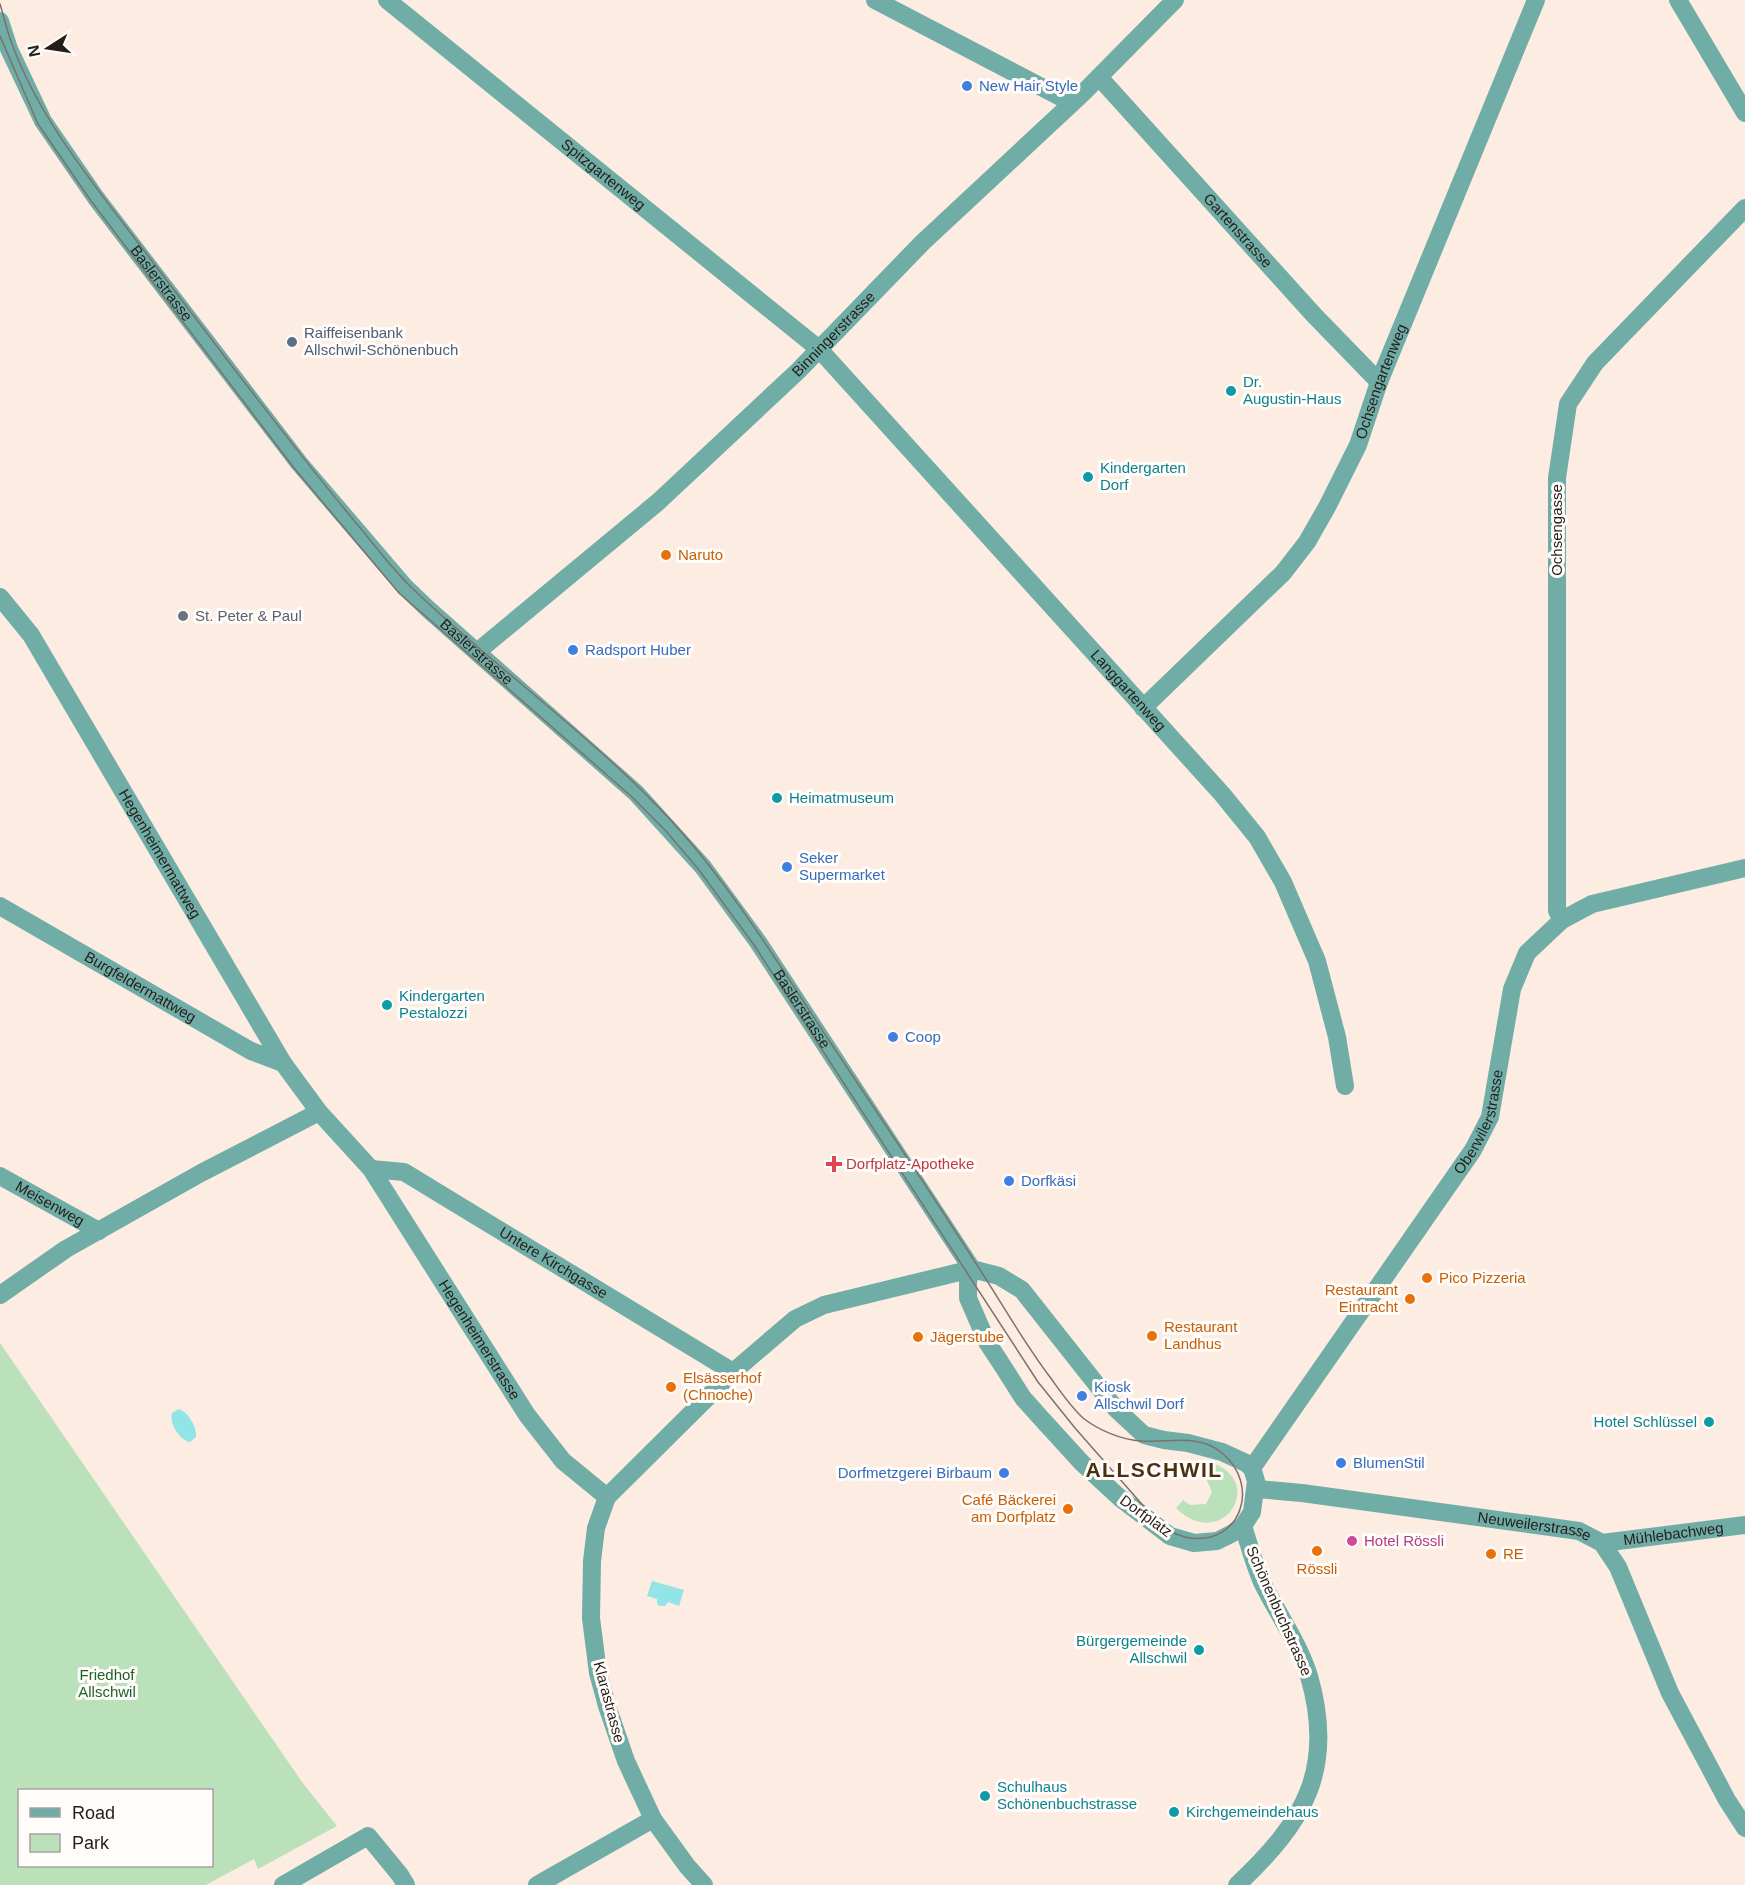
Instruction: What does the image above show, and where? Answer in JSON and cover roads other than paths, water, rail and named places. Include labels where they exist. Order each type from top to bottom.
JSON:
[{"type":"street","name":"Spitzgartenweg","points":[[387,0],[819,349]]},
{"type":"street","points":[[874,0],[1072,103]]},
{"type":"street","name":"Binningerstrasse","points":[[477,652],[658,502],[798,371],[922,243],[1072,103],[1175,0]]},
{"type":"street","name":"Ochsengartenweg","points":[[1143,708],[1283,573],[1307,542],[1327,507],[1358,445],[1379,382],[1536,0]]},
{"type":"street","points":[[1678,0],[1745,112]]},
{"type":"street","name":"Baslerstrasse","points":[[0,21],[9,49],[43,121],[96,198],[299,463],[405,586],[636,793],[703,867],[758,942],[972,1269]]},
{"type":"street","name":"Gartenstrasse","points":[[1099,77],[1313,314],[1379,382]]},
{"type":"street","name":"Ochsengasse","points":[[1562,920],[1557,910],[1557,478],[1568,404],[1595,363],[1745,208]]},
{"type":"street","name":"Langgartenweg","points":[[819,349],[1222,794],[1257,837],[1284,882],[1317,961],[1337,1037],[1345,1086]]},
{"type":"street","name":"Hegenheimermattweg","points":[[0,597],[31,635],[283,1063],[319,1112]]},
{"type":"street","name":"Oberwilerstrasse","points":[[1252,1468],[1473,1150],[1490,1117],[1512,989],[1527,953],[1562,920],[1592,904],[1745,868]]},
{"type":"street","name":"Burgfeldermattweg","points":[[0,906],[251,1051],[283,1063]]},
{"type":"street","points":[[0,1294],[99,1231],[201,1173],[319,1112]]},
{"type":"street","name":"Hegenheimerstrasse","points":[[319,1112],[371,1169],[527,1415],[563,1461],[607,1497]]},
{"type":"street","name":"Untere Kirchgasse","points":[[371,1169],[404,1172],[733,1372]]},
{"type":"street","name":"Meisenweg","points":[[0,1176],[99,1231]]},
{"type":"street","points":[[607,1497],[733,1372],[795,1319],[824,1305],[972,1269],[999,1276],[1022,1290],[1116,1409],[1144,1435],[1188,1443],[1222,1452],[1246,1462],[1255,1474],[1257,1489],[1252,1512],[1243,1526]]},
{"type":"street","name":"Dorfplatz","points":[[972,1269],[968,1281],[968,1298],[987,1342],[1023,1398],[1083,1463],[1120,1498],[1170,1536],[1194,1543],[1217,1541],[1243,1526]]},
{"type":"street","name":"Neuweilerstrasse","points":[[1257,1489],[1313,1494],[1579,1531],[1602,1543],[1618,1567],[1670,1694],[1727,1800],[1745,1828]]},
{"type":"street","name":"Klarastrasse","points":[[607,1497],[596,1528],[591,1561],[590,1611],[597,1662],[607,1706],[626,1761],[653,1819],[687,1866],[704,1885]]},
{"type":"street","name":"Mühlebachweg","points":[[1602,1543],[1745,1525]]},
{"type":"street","name":"Schönenbuchstrasse","points":[[1237,1885],[1270,1852],[1298,1815],[1314,1781],[1320,1733],[1308,1675],[1282,1618],[1262,1582],[1243,1526]]},
{"type":"street","points":[[537,1885],[653,1819]]},
{"type":"street","points":[[283,1885],[369,1836],[406,1885]]},
{"type":"water","points":[[179,1409],[189,1417],[195,1429],[196,1437],[190,1442],[182,1438],[173,1426],[172,1413]]},
{"type":"water","points":[[652,1581],[684,1590],[679,1606],[668,1602],[665,1606],[660,1606],[657,1604],[657,1599],[647,1596]]},
{"type":"tram line","points":[[0,4],[10,39],[22,68],[47,115],[76,160],[273,420],[383,556],[404,580],[449,622],[605,756],[642,791],[678,828],[711,868],[772,954],[1030,1349],[1069,1403],[1083,1418],[1110,1434],[1141,1441],[1194,1441],[1204,1443],[1222,1453],[1234,1466],[1241,1481],[1240,1510],[1233,1523],[1222,1532],[1208,1538],[1183,1537],[1161,1526],[1075,1428],[1038,1382],[754,945],[699,870],[666,831],[632,797],[399,593],[294,468],[91,201],[38,124],[0,36]]},
{"type":"place","name":"New Hair Style","points":[[967,86]]},
{"type":"place","name":"Raiffeisenbank Allschwil-Schönenbuch","points":[[292,342]]},
{"type":"place","name":"Dr. Augustin-Haus","points":[[1231,391]]},
{"type":"place","name":"Kindergarten Dorf","points":[[1088,477]]},
{"type":"place","name":"Naruto","points":[[666,555]]},
{"type":"place","name":"St. Peter & Paul","points":[[183,616]]},
{"type":"place","name":"Radsport Huber","points":[[573,650]]},
{"type":"place","name":"Heimatmuseum","points":[[777,798]]},
{"type":"place","name":"Seker Supermarket","points":[[787,867]]},
{"type":"place","name":"Kindergarten Pestalozzi","points":[[387,1005]]},
{"type":"place","name":"Coop","points":[[893,1037]]},
{"type":"place","name":"Dorfplatz-Apotheke","points":[[834,1164]]},
{"type":"place","name":"Dorfkäsi","points":[[1009,1181]]},
{"type":"place","name":"Pico Pizzeria","points":[[1427,1278]]},
{"type":"place","name":"Restaurant Eintracht","points":[[1410,1299]]},
{"type":"place","name":"Restaurant Landhus","points":[[1152,1336]]},
{"type":"place","name":"Jägerstube","points":[[918,1337]]},
{"type":"place","name":"Elsässerhof (Chnoche)","points":[[671,1387]]},
{"type":"place","name":"Kiosk Allschwil Dorf","points":[[1082,1396]]},
{"type":"place","name":"Hotel Schlüssel","points":[[1709,1422]]},
{"type":"place","name":"BlumenStil","points":[[1341,1463]]},
{"type":"place","name":"Dorfmetzgerei Birbaum","points":[[1004,1473]]},
{"type":"place","name":"Café Bäckerei am Dorfplatz","points":[[1068,1509]]},
{"type":"place","name":"Hotel Rössli","points":[[1352,1541]]},
{"type":"place","name":"Rössli","points":[[1317,1551]]},
{"type":"place","name":"RE","points":[[1491,1554]]},
{"type":"place","name":"Bürgergemeinde Allschwil","points":[[1199,1650]]},
{"type":"place","name":"Schulhaus Schönenbuchstrasse","points":[[985,1796]]},
{"type":"place","name":"Kirchgemeindehaus","points":[[1174,1812]]},
{"type":"district","name":"ALLSCHWIL","points":[[1154,1470]]},
{"type":"park label","name":"Friedhof Allschwil","points":[[107,1684]]}]
